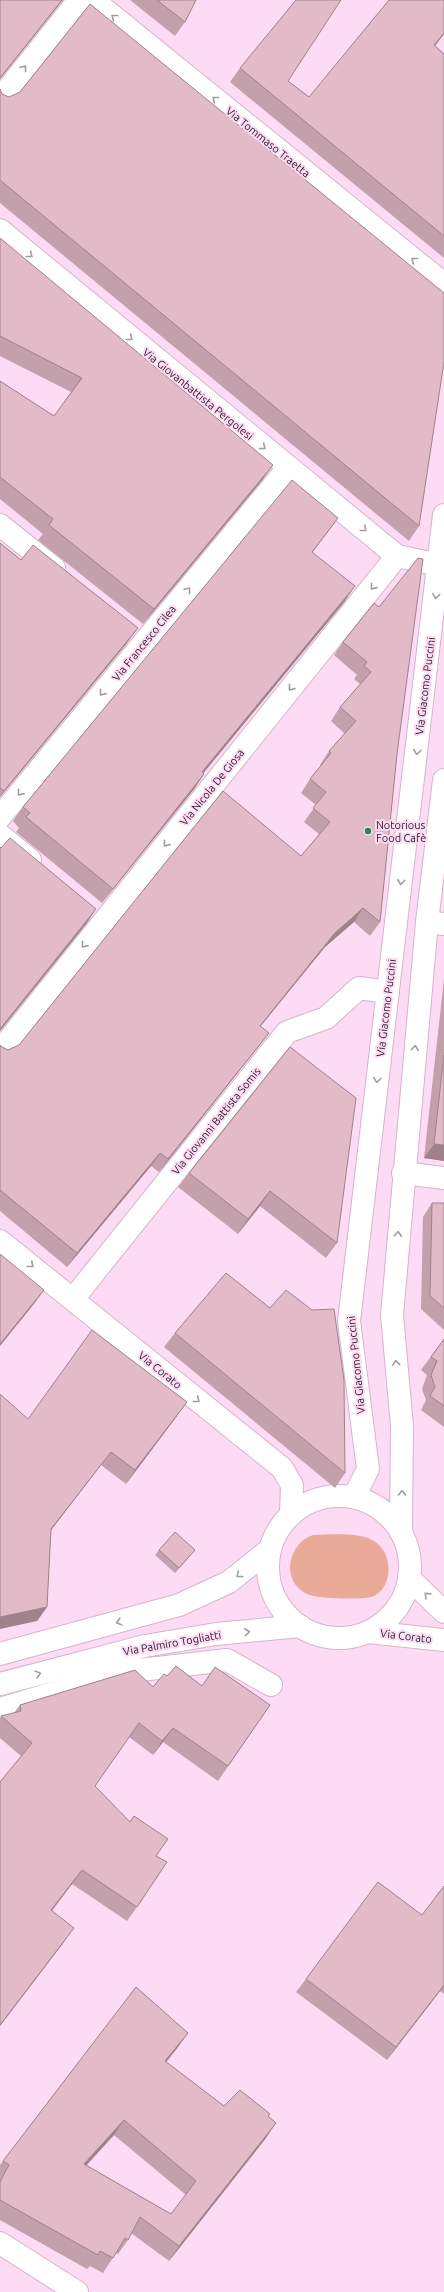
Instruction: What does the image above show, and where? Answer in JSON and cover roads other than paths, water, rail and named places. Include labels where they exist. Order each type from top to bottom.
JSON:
[{"type":"street","points":[[0,99],[79,0]]},
{"type":"street","name":"Via Tommaso Traetta","points":[[92,0],[444,284]]},
{"type":"street","name":"Via Giovanbattista Pergolesi","points":[[0,230],[397,556]]},
{"type":"street","name":"Via Francesco Cilea","points":[[0,817],[288,468]]},
{"type":"street","name":"Via Giacomo Puccini","points":[[354,1497],[368,1469],[349,1321],[444,515]]},
{"type":"street","points":[[0,525],[72,583]]},
{"type":"street","points":[[397,556],[439,565]]},
{"type":"street","name":"Via Nicola De Giosa","points":[[0,1051],[97,916],[397,556]]},
{"type":"street","points":[[127,627],[145,641]]},
{"type":"street","points":[[401,1532],[402,1426],[392,1316],[403,1173],[435,923],[444,780]]},
{"type":"street","points":[[0,835],[43,870]]},
{"type":"street","name":"Via Giovanni Battista Somis","points":[[72,1299],[287,1032],[326,1018],[359,988],[388,992]]},
{"type":"street","points":[[403,1173],[444,1178]]},
{"type":"street","name":"Via Corato","points":[[0,1241],[282,1468],[292,1485],[291,1514]]},
{"type":"street","name":"Via Corato","points":[[368,1632],[387,1619],[402,1601],[409,1578],[409,1554],[401,1532],[389,1516],[373,1504],[354,1497],[325,1497],[307,1503],[291,1514],[278,1529],[269,1550],[268,1571],[272,1593],[284,1612],[300,1626],[322,1636],[345,1637],[368,1632],[444,1640]]},
{"type":"street","points":[[0,1654],[179,1605],[229,1582],[269,1550]]},
{"type":"street","points":[[409,1578],[444,1612]]},
{"type":"street","name":"Via Palmiro Togliatti","points":[[0,1684],[145,1646],[216,1634],[300,1626]]},
{"type":"street","points":[[0,1709],[123,1672],[227,1660],[271,1685]]},
{"type":"street","points":[[0,2243],[71,2289]]},
{"type":"place","name":"Notorious Food Cafè","points":[[368,831]]}]
